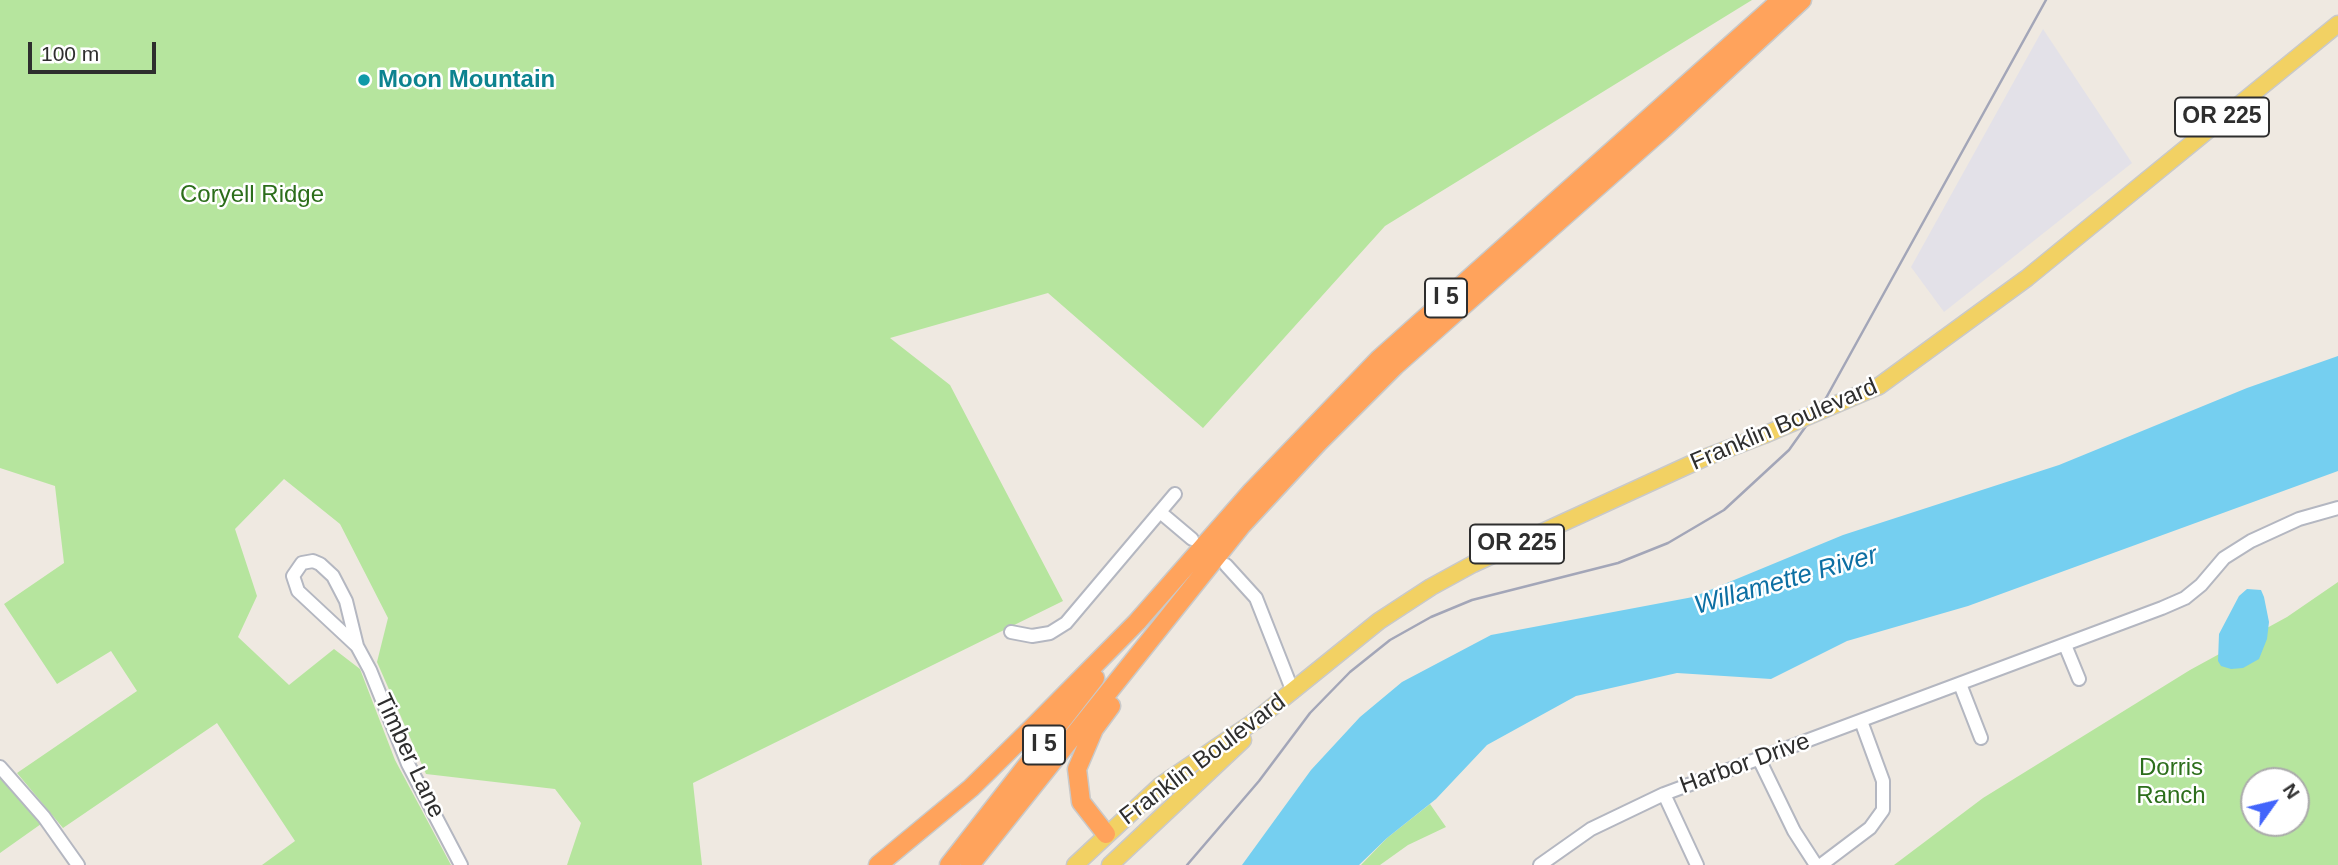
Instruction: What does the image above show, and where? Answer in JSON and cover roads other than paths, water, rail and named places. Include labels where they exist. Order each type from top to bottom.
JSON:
[{"type":"highway","name":"I 5","points":[[949,865],[1137,622],[1252,491],[1379,359],[1781,0]]},
{"type":"highway","name":"I 5","points":[[970,865],[1204,572],[1289,474],[1395,366],[1727,72],[1802,0]]},
{"type":"highway","points":[[1106,834],[1081,802],[1077,786],[1081,754],[1094,729],[1204,572]]},
{"type":"highway","points":[[878,865],[971,788],[1137,622]]},
{"type":"main road","name":"Franklin Boulevard","points":[[1111,864],[1293,692],[1379,621],[1455,573],[1704,458],[1879,386],[2027,278],[2338,24]]},
{"type":"main road","name":"Franklin Boulevard","points":[[1111,864],[1115,850],[1106,834],[1161,785],[1293,692]]},
{"type":"main road","name":"OR 225","points":[[1075,865],[1106,834]]},
{"type":"street","points":[[1011,632],[1032,636],[1050,633],[1066,623],[1175,494]]},
{"type":"street","name":"Harbor Drive","points":[[1540,865],[1591,829],[1664,794],[2065,645],[2185,597],[2237,549],[2299,519],[2338,508]]},
{"type":"street","points":[[1160,512],[1192,539]]},
{"type":"street","name":"Timber Lane","points":[[357,646],[298,591],[293,576],[302,563],[313,561],[333,576],[346,601],[357,646],[370,670],[408,764],[461,865]]},
{"type":"street","name":"Franklin Boulevard","points":[[1226,565],[1256,598],[1293,692]]},
{"type":"street","points":[[2065,645],[2079,679]]},
{"type":"street","points":[[1960,684],[1981,738]]},
{"type":"street","points":[[1759,759],[1794,831],[1818,865],[1870,828],[1883,810],[1883,781],[1861,721]]},
{"type":"street","points":[[0,767],[44,817],[78,865]]},
{"type":"street","points":[[1664,794],[1697,865]]},
{"type":"water","name":"Willamette River","points":[[2338,356],[2338,471],[1968,606],[1847,641],[1771,679],[1677,673],[1576,696],[1487,745],[1436,799],[1387,838],[1359,865],[1242,865],[1311,770],[1360,717],[1402,682],[1491,635],[1693,597],[1843,535],[2059,465],[2247,388]]},
{"type":"water","points":[[2247,589],[2261,590],[2264,597],[2269,622],[2267,639],[2259,659],[2243,668],[2231,669],[2221,666],[2218,661],[2219,634],[2239,596]]},
{"type":"railway","points":[[1187,865],[1259,781],[1310,713],[1350,672],[1390,640],[1431,617],[1472,600],[1618,563],[1668,543],[1724,510],[1789,450],[1826,398],[2046,0]]},
{"type":"place","name":"Moon Mountain","points":[[364,80]]},
{"type":"park label","name":"Coryell Ridge","points":[[252,195]]},
{"type":"park label","name":"Dorris Ranch","points":[[2171,782]]}]
